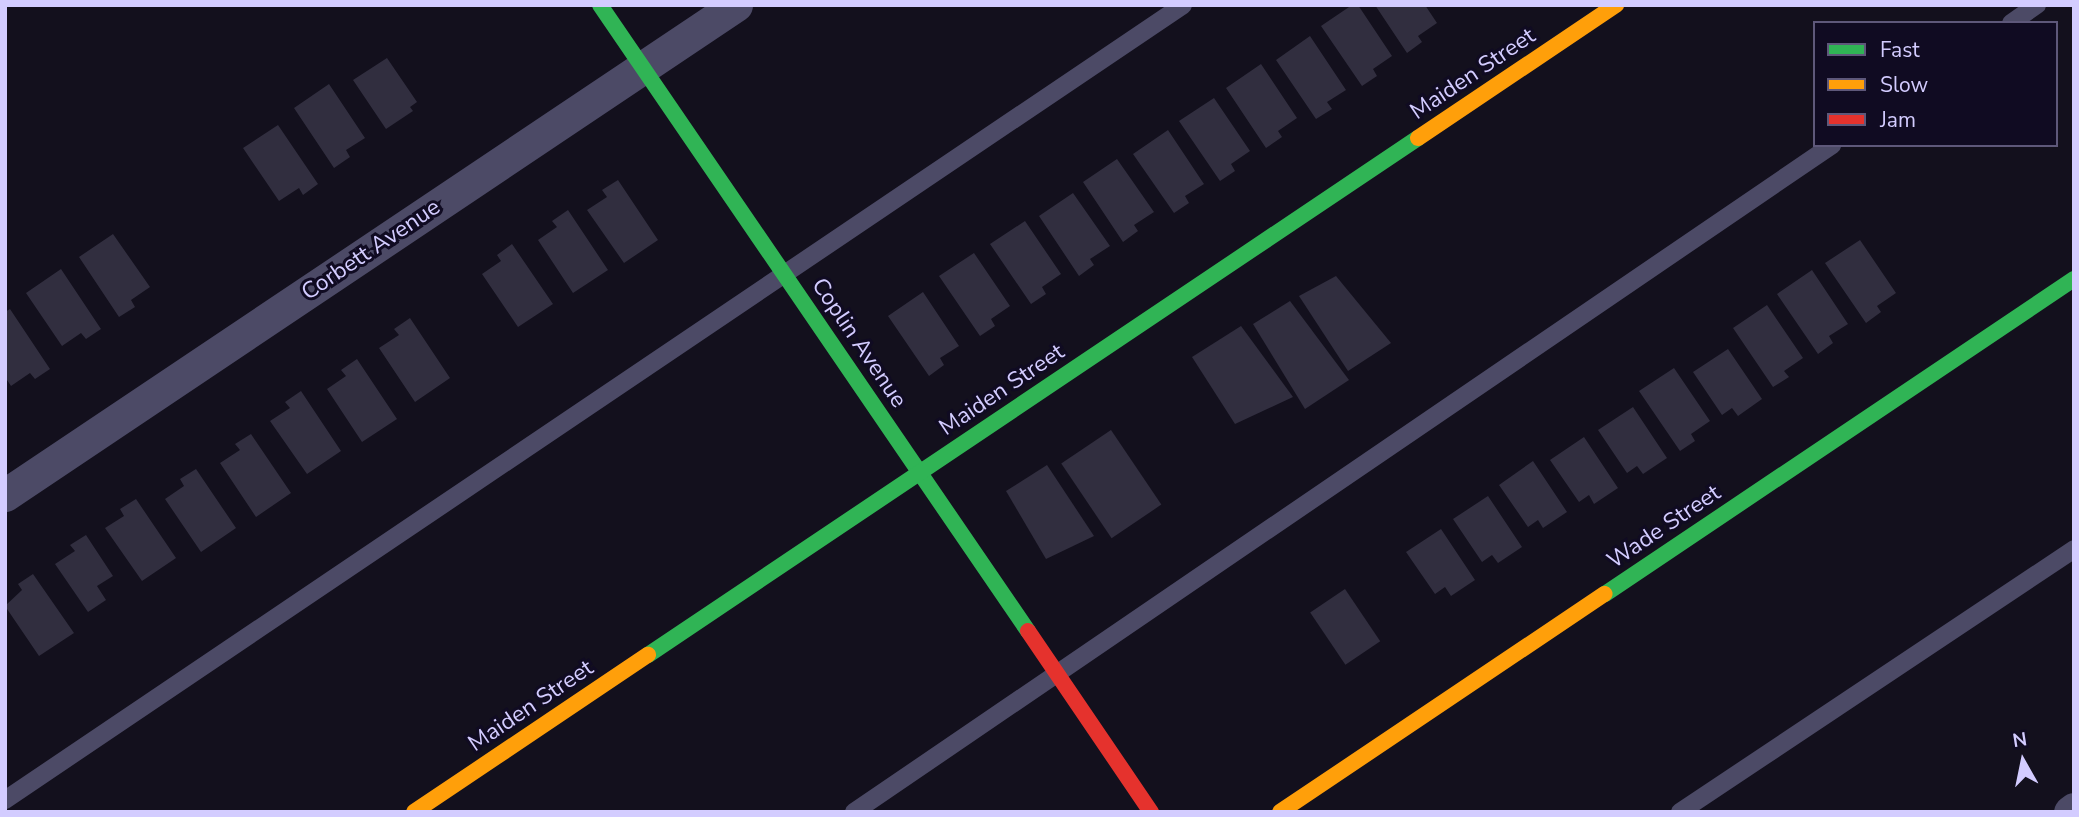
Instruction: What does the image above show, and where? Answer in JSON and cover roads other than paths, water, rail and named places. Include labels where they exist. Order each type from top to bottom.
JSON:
[{"type":"street","name":"Coplin Avenue","points":[[600,5],[1151,812]]},
{"type":"street","name":"Corbett Avenue","points":[[5,495],[736,5]]},
{"type":"street","name":"Maiden Street","points":[[414,812],[1616,5]]},
{"type":"street","name":"Wade Street","points":[[1280,812],[2074,279]]},
{"type":"lane","points":[[5,800],[1183,5]]},
{"type":"lane","points":[[2014,21],[2037,5]]},
{"type":"lane","points":[[854,812],[1058,676],[1829,147]]},
{"type":"lane","points":[[1680,812],[2074,549]]}]
